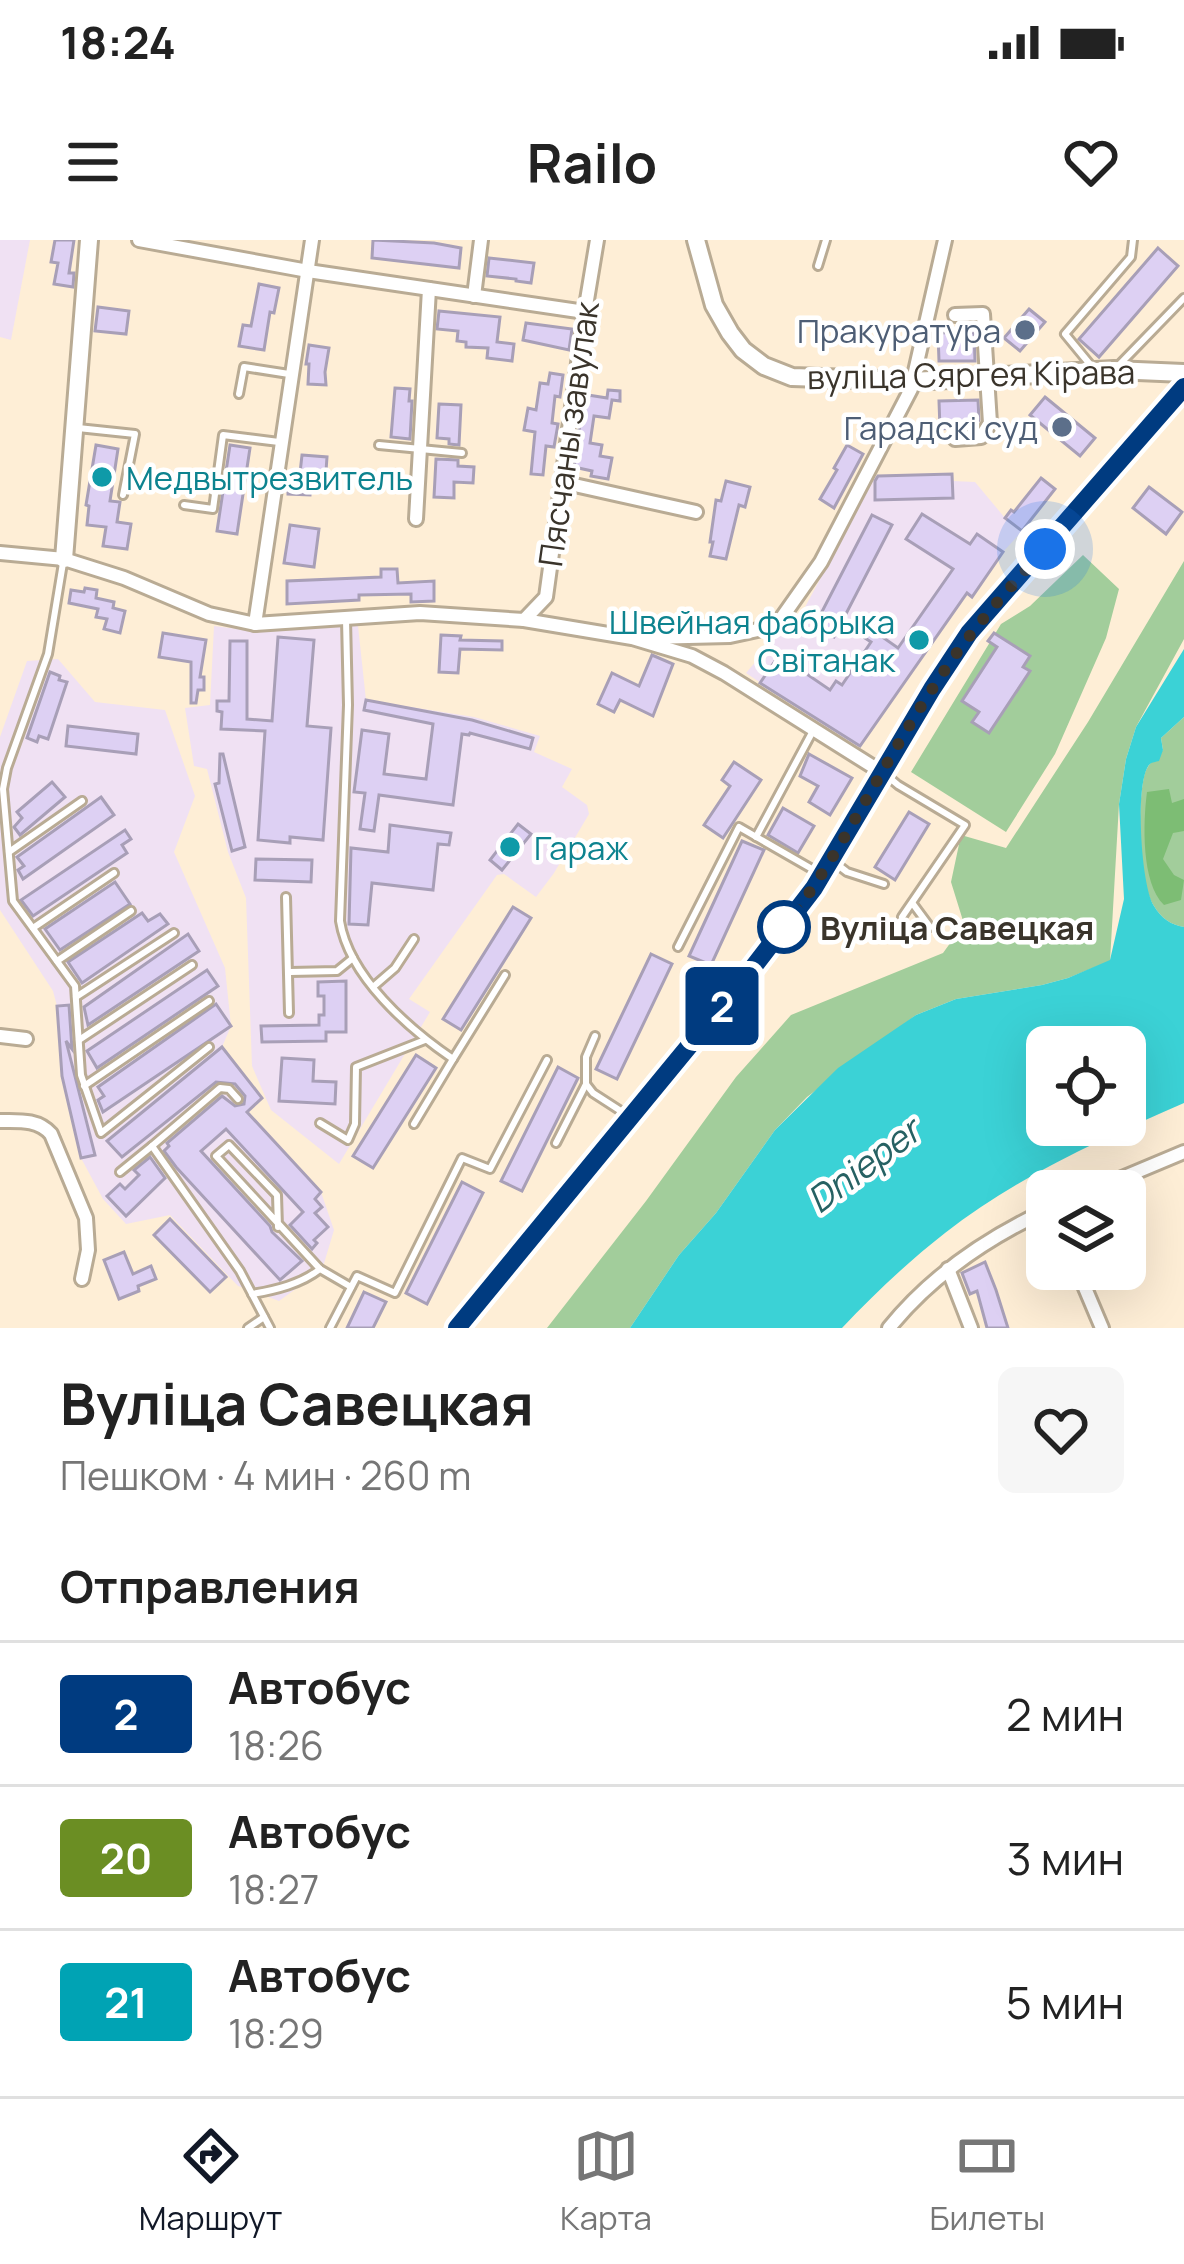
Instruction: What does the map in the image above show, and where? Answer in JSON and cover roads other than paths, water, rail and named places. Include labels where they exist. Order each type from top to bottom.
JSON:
[{"type":"main road","points":[[457,1328],[745,978],[826,868],[969,633],[1184,387]]},
{"type":"street","points":[[64,559],[89,240]]},
{"type":"street","points":[[139,240],[585,313]]},
{"type":"street","points":[[255,624],[312,240]]},
{"type":"street","points":[[474,296],[481,240]]},
{"type":"street","name":"Пясчаны завулак","points":[[524,620],[546,597],[597,240]]},
{"type":"street","name":"вуліца Сяргея Кірава","points":[[696,240],[714,305],[743,350],[764,366],[792,377],[913,381],[1104,371],[1184,373]]},
{"type":"street","points":[[632,638],[730,636],[776,626],[821,562],[911,389],[945,240]]},
{"type":"street","points":[[416,519],[429,289]]},
{"type":"street","points":[[955,315],[983,314],[991,423],[981,437],[955,439]]},
{"type":"street","points":[[561,482],[696,512]]},
{"type":"street","points":[[0,553],[64,559],[209,614],[255,624],[420,614],[524,620],[632,638],[692,656],[883,772]]},
{"type":"street","points":[[0,1036],[26,1039]]},
{"type":"street","points":[[0,1121],[33,1122],[51,1134],[86,1218],[88,1250],[82,1279]]},
{"type":"street","points":[[1141,1170],[1184,1152]]},
{"type":"street","points":[[896,1325],[948,1269],[1026,1223]]},
{"type":"street","points":[[948,1269],[971,1328]]},
{"type":"street","points":[[1086,1290],[1102,1328]]},
{"type":"lane","points":[[818,266],[826,240]]},
{"type":"lane","points":[[1133,240],[1131,257],[1065,334],[1104,371],[1184,298]]},
{"type":"lane","points":[[239,394],[244,367],[292,375]]},
{"type":"lane","points":[[74,428],[134,434],[123,495]]},
{"type":"lane","points":[[184,505],[213,509],[223,435],[282,443]]},
{"type":"lane","points":[[380,445],[462,453]]},
{"type":"lane","points":[[64,559],[47,654],[3,789],[13,901],[75,986],[84,1086],[101,1133],[209,1047]]},
{"type":"lane","points":[[346,616],[342,933],[380,997],[425,1040],[453,1059]]},
{"type":"lane","points":[[756,837],[814,729]]},
{"type":"lane","points":[[883,772],[965,825],[902,917]]},
{"type":"lane","points":[[9,852],[82,801]]},
{"type":"lane","points":[[678,946],[739,826],[826,868],[884,884]]},
{"type":"lane","points":[[33,928],[114,873]]},
{"type":"lane","points":[[286,897],[289,1013]]},
{"type":"lane","points":[[913,904],[930,927]]},
{"type":"lane","points":[[57,961],[131,911]]},
{"type":"lane","points":[[76,997],[174,933]]},
{"type":"lane","points":[[373,987],[395,968],[414,939]]},
{"type":"lane","points":[[288,972],[338,971],[353,958]]},
{"type":"lane","points":[[79,1040],[192,965]]},
{"type":"lane","points":[[415,1124],[506,975]]},
{"type":"lane","points":[[84,1086],[209,1001]]},
{"type":"lane","points":[[596,1036],[584,1067],[586,1084],[631,1117]]},
{"type":"lane","points":[[320,1123],[348,1140],[355,1124],[356,1067],[425,1040]]},
{"type":"lane","points":[[330,1328],[358,1276],[395,1293],[463,1157],[490,1169],[547,1060]]},
{"type":"lane","points":[[556,1143],[586,1084]]},
{"type":"lane","points":[[120,1172],[220,1088],[229,1089],[238,1099]]},
{"type":"lane","points":[[278,1227],[278,1195],[229,1145],[216,1156],[278,1227],[320,1269],[352,1287]]},
{"type":"lane","points":[[152,1146],[240,1271],[270,1328]]},
{"type":"lane","points":[[252,1294],[277,1290],[320,1269]]},
{"type":"lane","points":[[248,1328],[264,1317]]},
{"type":"water","name":"Dnieper","points":[[1184,649],[1184,717],[1161,738],[1159,761],[1150,764],[1145,774],[1141,811],[1149,895],[1163,917],[1184,927],[1184,1103],[1146,1120],[1146,1026],[1026,1026],[1026,1146],[1091,1146],[1044,1170],[1026,1170],[1026,1180],[945,1233],[842,1328],[630,1328],[775,1130],[838,1068],[916,1015],[956,999],[1042,985],[1110,960],[1124,899],[1119,804],[1136,727]]},
{"type":"waterway","points":[[959,389],[960,398]]},
{"type":"place","name":"Пракуратура","points":[[1025,330]]},
{"type":"place","name":"Гарадскі суд","points":[[1062,427]]},
{"type":"place","name":"Медвытрезвитель","points":[[102,477]]},
{"type":"place","name":"Швейная фабрыка Світанак","points":[[919,640]]},
{"type":"place","name":"Гараж","points":[[510,847]]},
{"type":"place","name":"Вуліца Савецкая","points":[[784,927]]}]
